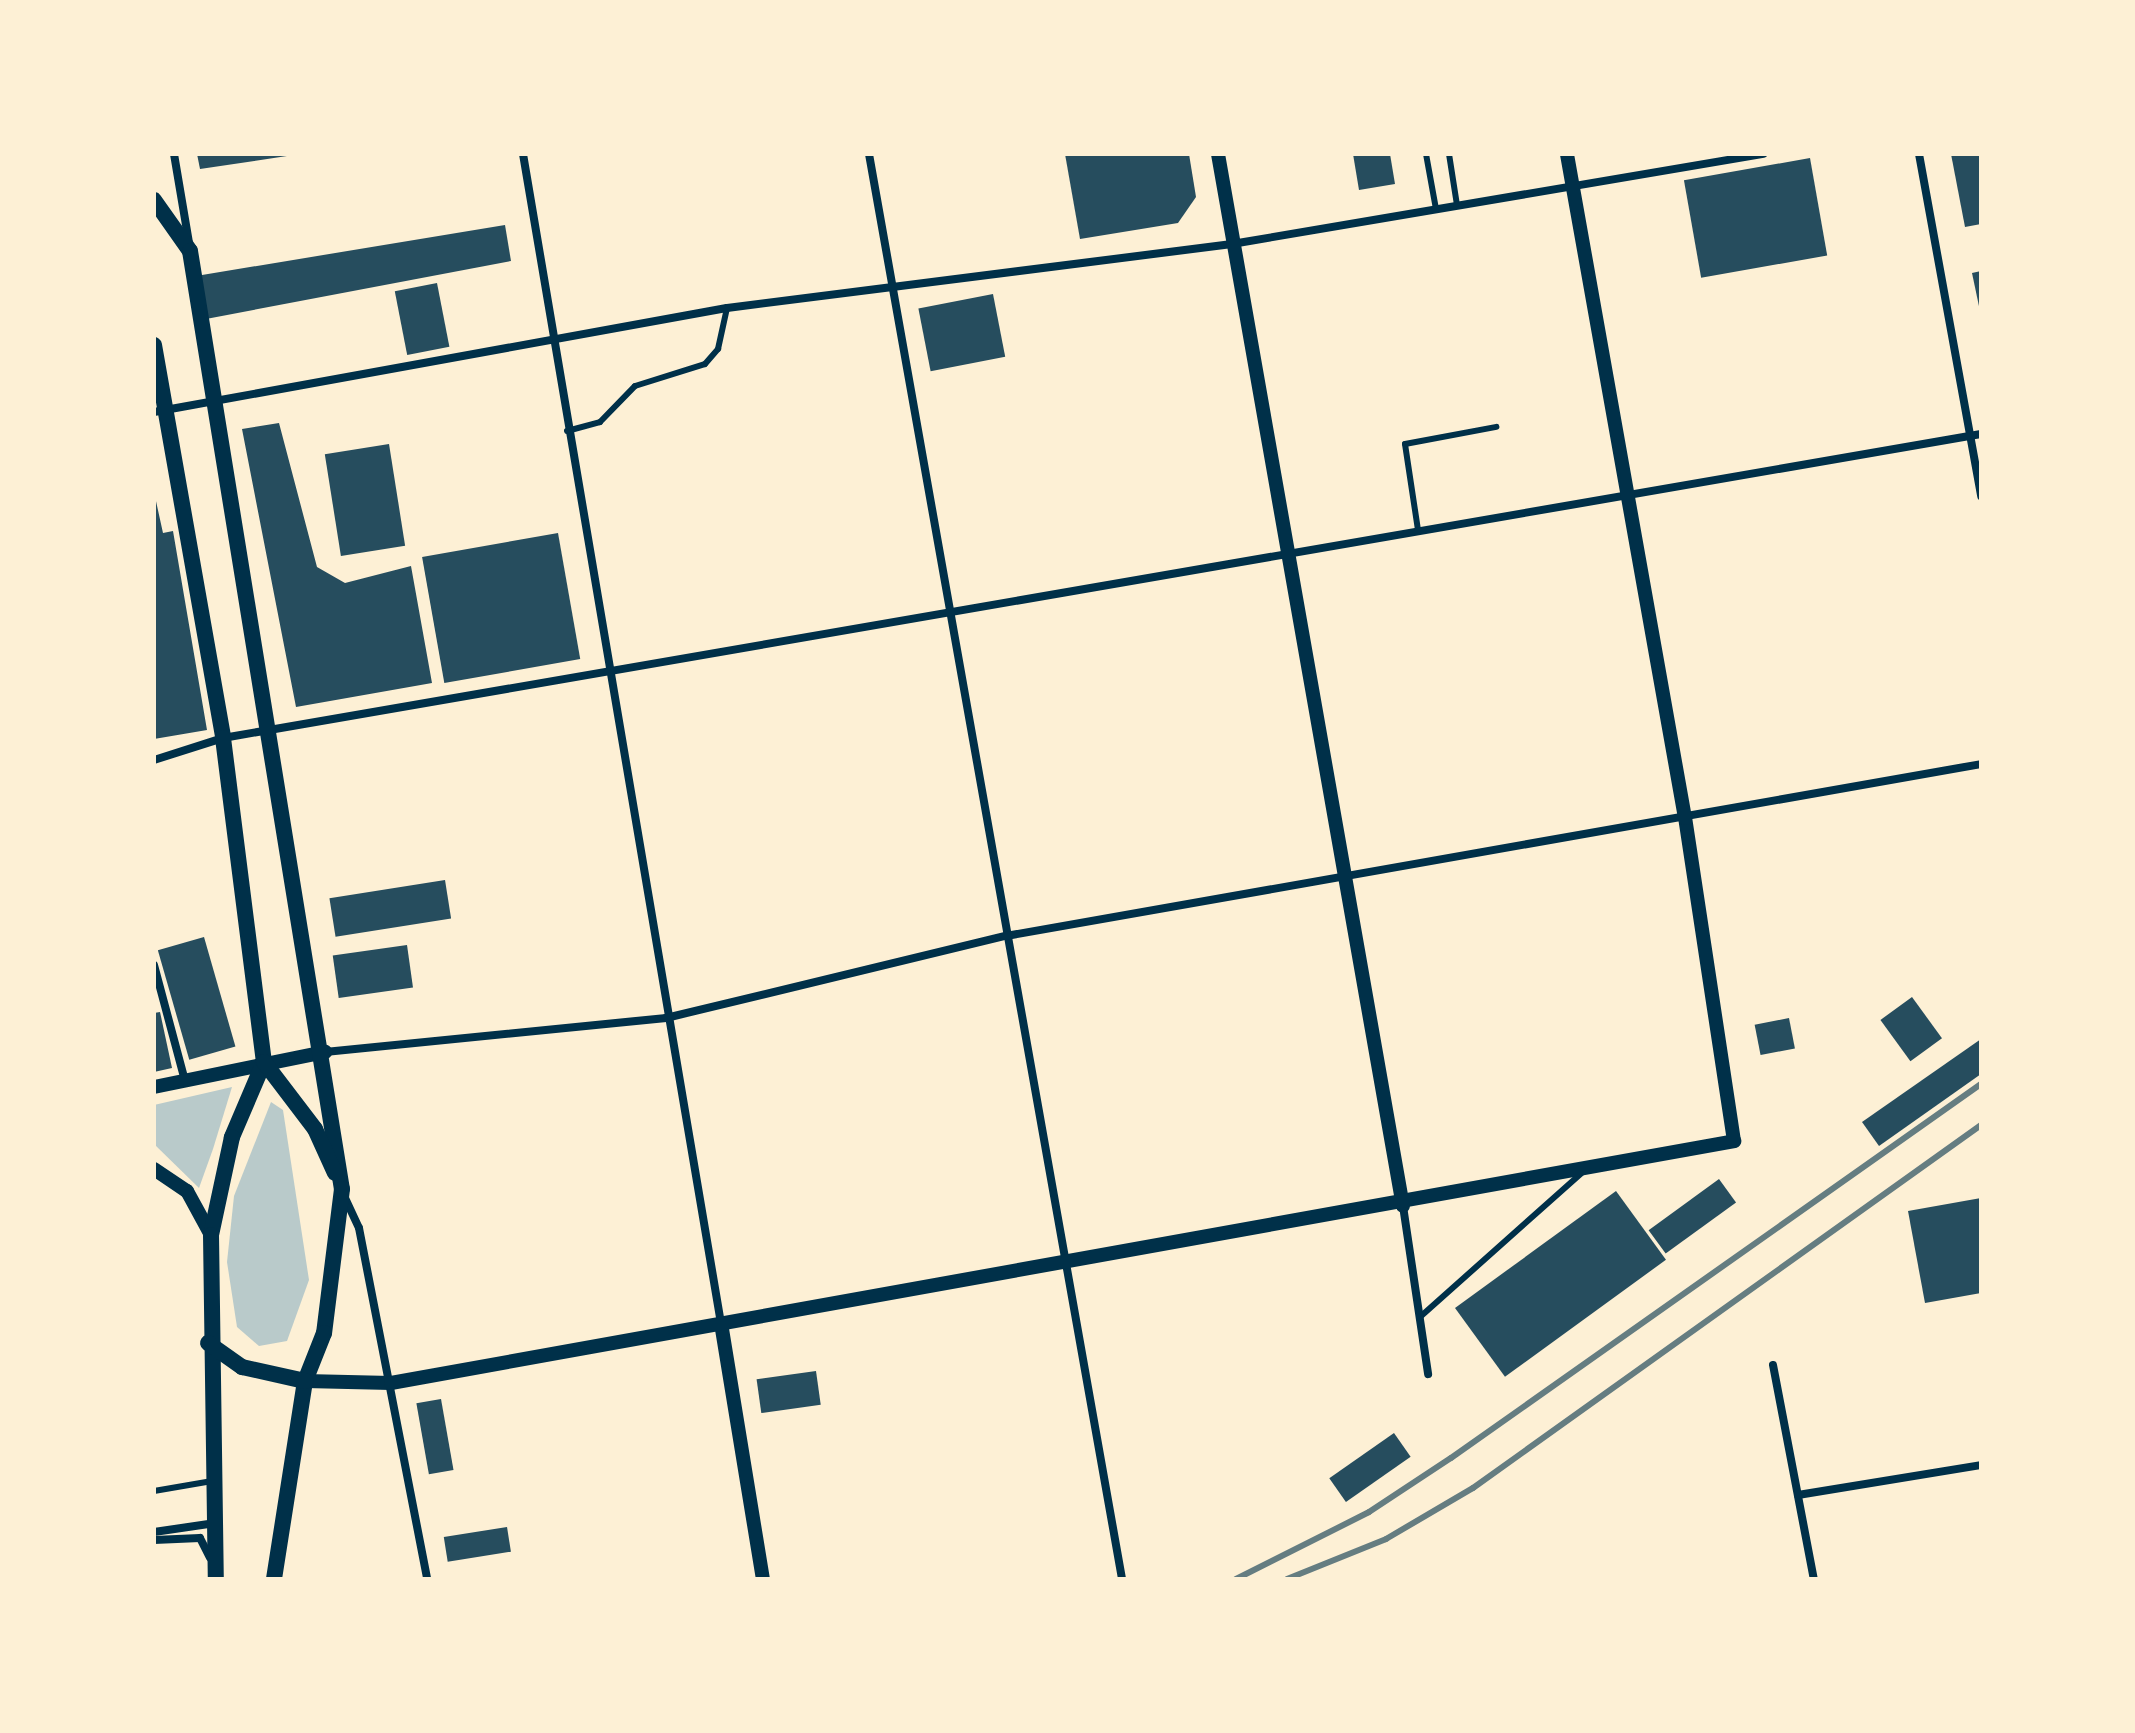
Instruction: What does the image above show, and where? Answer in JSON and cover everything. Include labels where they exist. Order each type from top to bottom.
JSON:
[{"type":"main road","points":[[154,200],[190,251],[269,732],[294,914],[325,1052],[342,1189],[324,1333],[305,1381],[274,1579]]},
{"type":"main road","points":[[154,345],[162,410],[223,738],[264,1062],[315,1129],[342,1189]]},
{"type":"main road","points":[[216,1578],[208,1343],[211,1235],[232,1137],[264,1062]]},
{"type":"main road","points":[[208,1343],[242,1367],[305,1381]]},
{"type":"street","points":[[174,154],[190,251]]},
{"type":"street","points":[[523,154],[567,431],[763,1579]]},
{"type":"street","points":[[869,154],[954,614],[1006,936],[1070,1264],[1122,1578],[1111,1579]]},
{"type":"street","points":[[1218,154],[1403,1206],[1428,1374]]},
{"type":"street","points":[[305,1381],[391,1383],[1403,1206],[1734,1141],[1685,818],[1567,154]]},
{"type":"street","points":[[162,410],[727,308],[891,283],[1232,244],[1763,154]]},
{"type":"street","points":[[1919,154],[1981,496]]},
{"type":"street","points":[[154,760],[223,738],[1981,434]]},
{"type":"street","points":[[154,1087],[264,1062],[325,1052],[666,1018],[1006,936],[1346,879],[1981,764]]},
{"type":"street","points":[[154,965],[185,1082]]},
{"type":"street","points":[[154,1169],[187,1191],[211,1235]]},
{"type":"street","points":[[342,1189],[359,1228],[427,1579]]},
{"type":"street","points":[[1773,1365],[1814,1579]]},
{"type":"street","points":[[1798,1495],[1981,1465]]},
{"type":"street","points":[[154,1532],[216,1523]]},
{"type":"street","points":[[154,1540],[200,1538],[216,1578]]},
{"type":"lane","points":[[1426,154],[1436,209]]},
{"type":"lane","points":[[1449,154],[1457,205]]},
{"type":"lane","points":[[567,431],[600,422],[635,386],[705,364],[718,349],[727,308]]},
{"type":"lane","points":[[1418,530],[1405,444],[1496,427]]},
{"type":"lane","points":[[1420,1317],[1583,1172]]},
{"type":"lane","points":[[154,1491],[215,1480]]},
{"type":"shaded area","points":[[232,1087],[199,1188],[154,1144],[154,1105]]},
{"type":"shaded area","points":[[271,1102],[283,1110],[309,1280],[287,1341],[259,1346],[237,1327],[227,1262],[234,1196]]},
{"type":"building","points":[[197,154],[286,154],[287,156],[200,169]]},
{"type":"building","points":[[1065,154],[1189,154],[1196,197],[1178,223],[1080,239]]},
{"type":"building","points":[[1353,154],[1390,154],[1395,184],[1359,190]]},
{"type":"building","points":[[1951,154],[1981,154],[1981,224],[1965,227]]},
{"type":"building","points":[[1810,158],[1827,255],[1701,278],[1684,180]]},
{"type":"building","points":[[505,225],[511,261],[206,319],[196,276]]},
{"type":"building","points":[[1981,271],[1981,311],[1980,311],[1972,273]]},
{"type":"building","points":[[437,283],[449,347],[407,355],[395,291]]},
{"type":"building","points":[[993,294],[1005,357],[931,371],[918,309]]},
{"type":"building","points":[[279,423],[317,567],[345,583],[411,566],[432,683],[296,707],[242,429]]},
{"type":"building","points":[[389,444],[405,546],[341,556],[325,454]]},
{"type":"building","points":[[154,492],[163,533],[173,531],[207,730],[154,739]]},
{"type":"building","points":[[558,533],[580,659],[444,683],[422,557]]},
{"type":"building","points":[[445,880],[451,919],[336,937],[329,898]]},
{"type":"building","points":[[204,937],[235,1047],[189,1060],[158,950]]},
{"type":"building","points":[[407,945],[413,988],[339,998],[333,955]]},
{"type":"building","points":[[1912,997],[1942,1038],[1910,1061],[1880,1020]]},
{"type":"building","points":[[160,1012],[172,1068],[154,1072],[154,1013]]},
{"type":"building","points":[[1789,1018],[1795,1048],[1761,1055],[1755,1025]]},
{"type":"building","points":[[1981,1039],[1981,1074],[1879,1146],[1862,1122]]},
{"type":"building","points":[[1719,1179],[1736,1202],[1666,1254],[1649,1230]]},
{"type":"building","points":[[1616,1191],[1666,1260],[1505,1377],[1455,1308]]},
{"type":"building","points":[[1981,1198],[1981,1293],[1925,1303],[1908,1211]]},
{"type":"building","points":[[816,1371],[821,1405],[761,1413],[757,1379]]},
{"type":"building","points":[[441,1399],[454,1470],[429,1474],[416,1403]]},
{"type":"building","points":[[1394,1433],[1411,1457],[1346,1502],[1329,1478]]},
{"type":"building","points":[[507,1527],[511,1552],[448,1562],[444,1537]]},
{"type":"railway","points":[[1236,1579],[1369,1512],[1451,1458],[1981,1084]]},
{"type":"railway","points":[[1287,1579],[1386,1539],[1473,1488],[1981,1125]]}]
